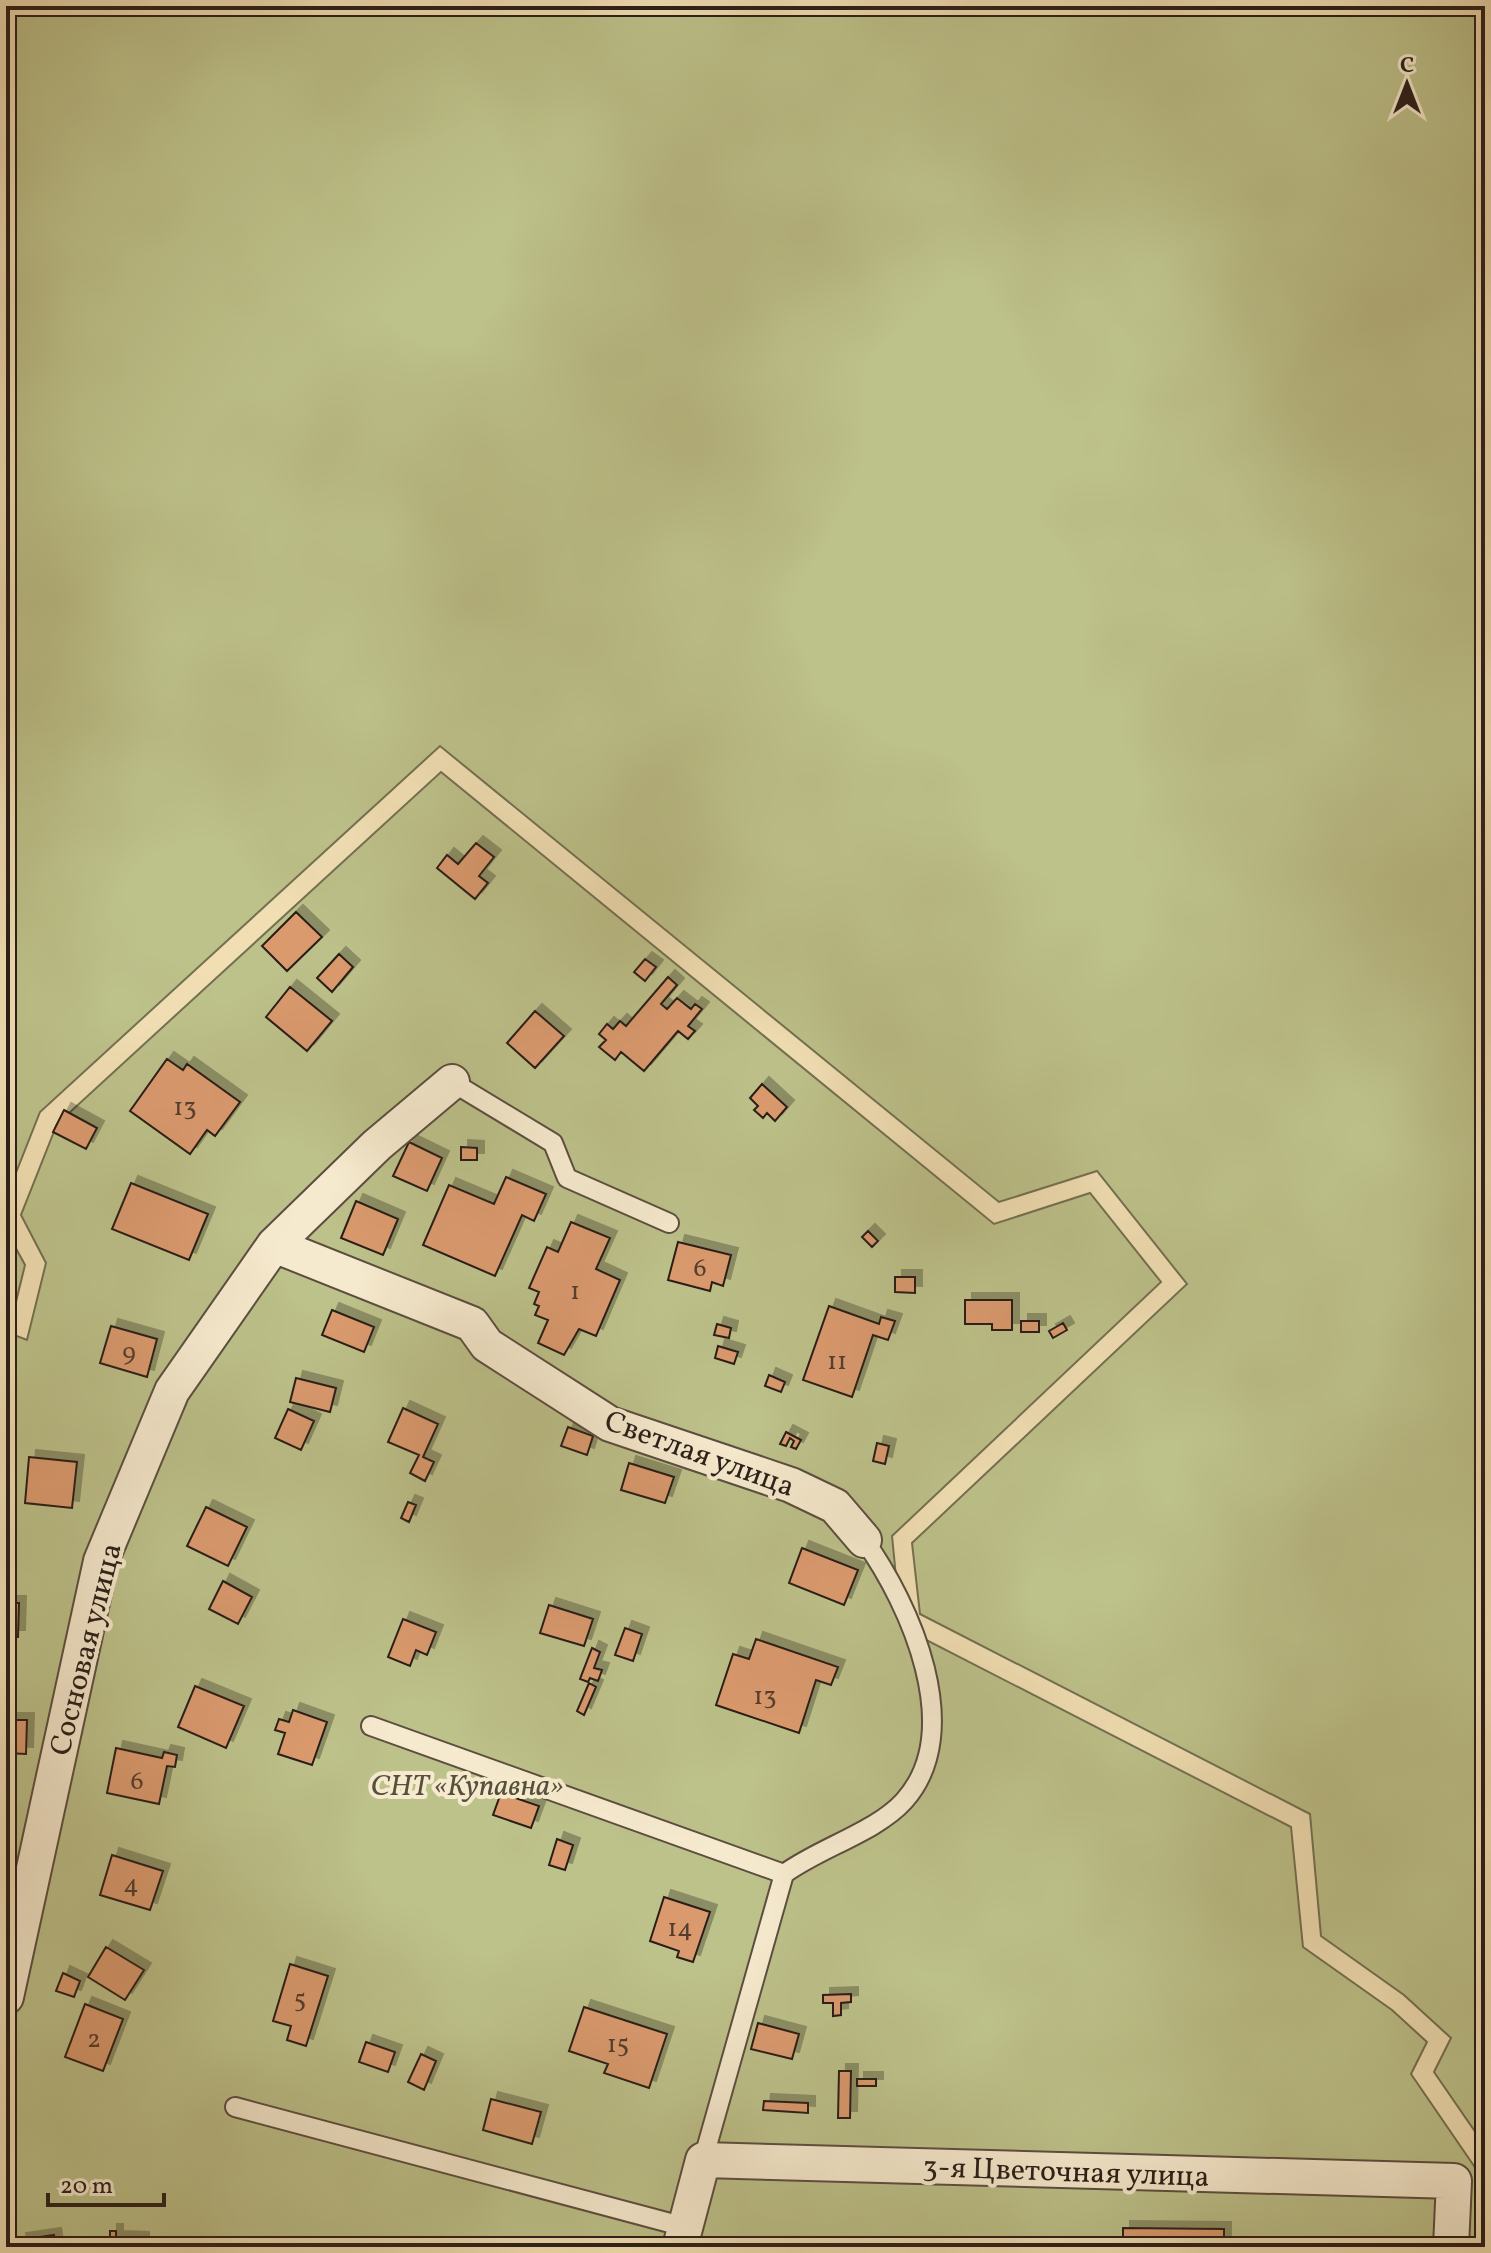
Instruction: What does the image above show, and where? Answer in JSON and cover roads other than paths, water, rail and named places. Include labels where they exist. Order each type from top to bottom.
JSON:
[{"type":"street","name":"Сосновая улица","points":[[6,1997],[101,1561],[172,1391],[274,1245],[377,1145],[452,1082]]},
{"type":"street","name":"Светлая улица","points":[[274,1245],[472,1324],[487,1345],[610,1424],[791,1485],[835,1506],[864,1540]]},
{"type":"street","points":[[682,2237],[703,2160]]},
{"type":"street","name":"3-я Цветочная улица","points":[[703,2160],[1454,2181],[1451,2247]]},
{"type":"lane","points":[[452,1082],[553,1143],[567,1178],[669,1223]]},
{"type":"lane","points":[[703,2160],[784,1874],[903,1802],[921,1776],[925,1761],[932,1731],[928,1684],[918,1641],[903,1602],[864,1540]]},
{"type":"lane","points":[[371,1726],[784,1874]]},
{"type":"lane","points":[[235,2107],[682,2237]]},
{"type":"park label","name":"СНТ «Купавна»","points":[[467,1785]]}]
